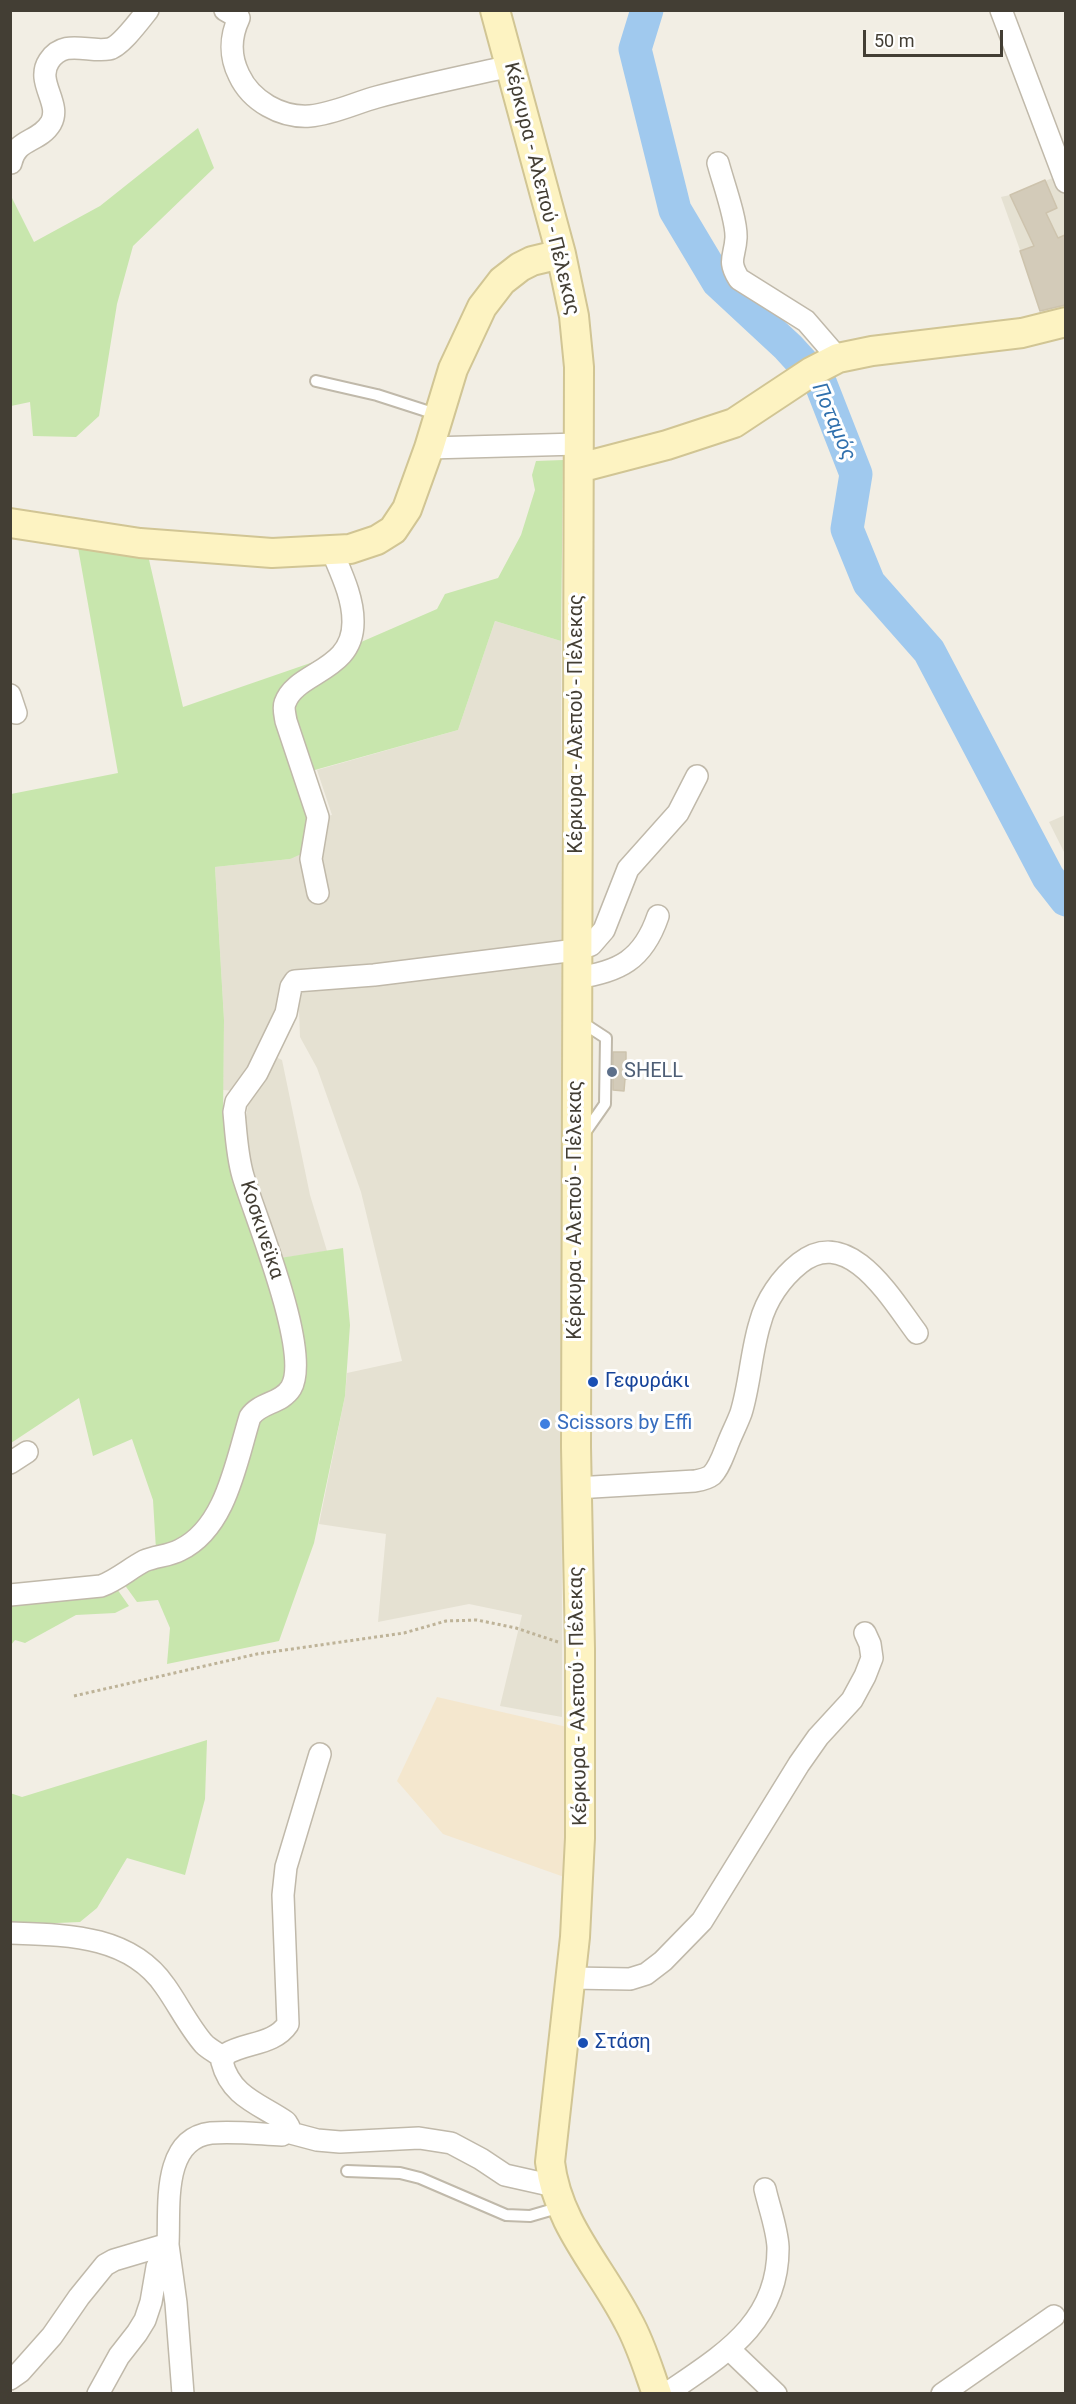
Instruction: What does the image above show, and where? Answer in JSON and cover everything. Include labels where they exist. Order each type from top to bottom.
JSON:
[{"type":"main road","name":"Κέρκυρα - Αλεπού - Πέλεκας","points":[[495,10],[561,254],[577,342],[579,456],[575,1147],[576,1488],[580,1649],[579,1886],[550,2162],[558,2196],[577,2238],[628,2320],[657,2394]]},
{"type":"main road","points":[[10,523],[151,544],[272,553],[332,551],[364,545],[393,530],[412,499],[453,369],[490,295],[519,267],[532,261],[561,254]]},
{"type":"main road","points":[[579,456],[710,432],[734,423],[832,361],[872,351],[1022,333],[1065,322]]},
{"type":"street","points":[[11,164],[13,153],[19,146],[42,133],[51,123],[54,114],[45,82],[45,70],[49,60],[58,51],[70,47],[109,49],[117,45],[148,10]]},
{"type":"street","points":[[1001,10],[1065,182]]},
{"type":"street","points":[[237,13],[232,49],[237,72],[246,88],[261,102],[301,115],[327,112],[388,94],[511,66]]},
{"type":"street","points":[[717,163],[736,233],[731,261],[732,269],[739,279],[806,321],[832,361]]},
{"type":"street","points":[[429,448],[579,456]]},
{"type":"street","points":[[318,893],[312,859],[318,817],[286,721],[284,708],[285,701],[294,691],[333,663],[344,652],[351,640],[353,621],[349,595],[332,551]]},
{"type":"street","points":[[576,950],[591,945],[604,930],[628,869],[678,813],[697,776]]},
{"type":"street","points":[[576,978],[604,973],[624,965],[650,937],[658,916]]},
{"type":"street","name":"Κοσκινεϊκα","points":[[10,1595],[101,1586],[115,1581],[145,1561],[179,1551],[201,1537],[212,1523],[223,1501],[250,1417],[255,1410],[278,1400],[292,1387],[295,1353],[289,1318],[242,1173],[234,1112],[236,1102],[256,1073],[286,1013],[291,987],[295,981],[374,975],[576,950]]},
{"type":"street","points":[[576,1488],[695,1482],[712,1474],[719,1464],[741,1412],[760,1321],[774,1291],[787,1274],[805,1260],[820,1253],[834,1252],[850,1257],[880,1284],[917,1333]]},
{"type":"street","points":[[571,1978],[630,1978],[646,1974],[663,1961],[702,1921],[799,1764],[818,1737],[852,1700],[872,1658],[870,1644],[865,1634]]},
{"type":"street","points":[[183,2394],[176,2303],[168,2244],[173,2165],[188,2143],[209,2133],[282,2135],[289,2127],[286,2122],[239,2094],[223,2067],[223,2058],[230,2051],[278,2035],[288,2024],[283,1895],[286,1867],[320,1754]]},
{"type":"street","points":[[10,1933],[53,1934],[86,1939],[115,1946],[134,1954],[157,1974],[204,2044],[223,2058]]},
{"type":"street","points":[[287,2132],[317,2140],[340,2142],[419,2138],[451,2143],[505,2175],[558,2196]]},
{"type":"street","points":[[666,2394],[730,2350],[749,2330],[762,2310],[770,2291],[778,2245],[765,2189]]},
{"type":"street","points":[[10,2379],[20,2372],[52,2336],[93,2278],[105,2265],[114,2260],[168,2244]]},
{"type":"street","points":[[98,2394],[118,2356],[145,2320],[158,2267],[168,2244]]},
{"type":"street","points":[[942,2394],[1054,2316]]},
{"type":"street","points":[[730,2350],[776,2394]]},
{"type":"lane","points":[[316,381],[377,395],[439,416]]},
{"type":"lane","points":[[346,2171],[400,2173],[420,2178],[506,2215],[530,2216],[558,2196]]},
{"type":"path","points":[[74,1696],[257,1654],[404,1633],[446,1621],[477,1620],[516,1628],[580,1649]]},
{"type":"shaded area","points":[[1065,173],[1065,312],[1044,317],[1001,197]]},
{"type":"shaded area","points":[[495,621],[561,641],[562,1717],[500,1706],[522,1615],[469,1604],[378,1622],[386,1534],[319,1524],[345,1396],[347,1373],[402,1361],[361,1192],[317,1068],[300,1037],[299,1010],[290,998],[261,1050],[282,1060],[310,1195],[327,1251],[275,1259],[242,1142],[248,1105],[237,1091],[223,1090],[224,1020],[215,867],[290,859],[312,819],[332,815],[317,770],[458,730]]},
{"type":"shaded area","points":[[1065,815],[1065,854],[1049,822]]},
{"type":"shaded area","points":[[437,1697],[567,1727],[567,1878],[443,1834],[397,1781]]},
{"type":"green space","points":[[198,128],[214,168],[133,246],[117,304],[99,416],[76,437],[33,436],[30,402],[11,406],[11,196],[34,242],[100,206]]},
{"type":"green space","points":[[563,460],[561,641],[495,621],[458,730],[297,775],[312,819],[306,852],[290,859],[215,867],[224,1020],[223,1118],[261,1261],[343,1248],[350,1325],[345,1396],[314,1543],[279,1641],[167,1664],[170,1628],[158,1600],[137,1602],[124,1584],[157,1566],[153,1500],[132,1439],[93,1456],[79,1398],[11,1443],[11,794],[118,773],[77,542],[147,551],[183,707],[322,659],[437,609],[445,594],[498,578],[521,535],[535,490],[532,475],[536,461]]},
{"type":"green space","points":[[117,1589],[129,1606],[115,1613],[76,1615],[25,1643],[15,1640],[11,1645],[11,1601]]},
{"type":"green space","points":[[207,1740],[205,1799],[185,1875],[127,1858],[97,1908],[80,1922],[11,1925],[10,1793],[22,1797]]},
{"type":"building","points":[[1045,180],[1057,208],[1046,213],[1058,238],[1065,235],[1065,305],[1040,311],[1020,251],[1034,246],[1010,195]]},
{"type":"building","points":[[613,1052],[626,1052],[626,1062],[634,1062],[633,1079],[625,1079],[624,1091],[613,1090]]},
{"type":"waterway","name":"Ποταμός","points":[[647,10],[635,49],[675,210],[718,282],[788,347],[820,382],[856,474],[847,529],[869,583],[929,651],[1048,877],[1066,900]]},
{"type":"place","name":"SHELL","points":[[612,1072]]},
{"type":"place","name":"Γεφυράκι","points":[[593,1382]]},
{"type":"place","name":"Scissors by Effi","points":[[545,1424]]},
{"type":"place","name":"Στάση","points":[[583,2043]]}]
